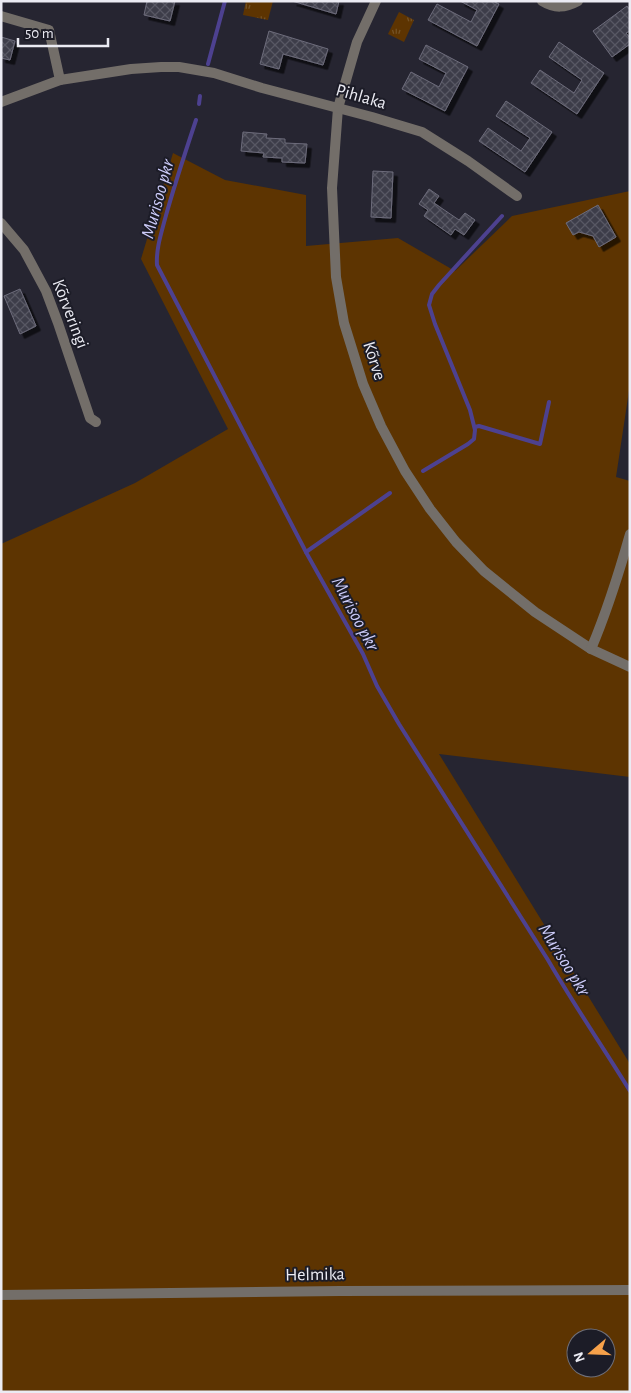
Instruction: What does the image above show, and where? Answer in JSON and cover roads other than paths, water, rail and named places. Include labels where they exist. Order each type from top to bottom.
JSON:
[{"type":"street","name":"Kõrve","points":[[376,1],[358,42],[338,108],[332,188],[336,277],[344,323],[363,384],[381,426],[405,471],[430,509],[470,557],[484,571],[535,612],[591,649],[630,667]]},
{"type":"street","points":[[542,1],[550,6],[568,7],[578,1]]},
{"type":"street","points":[[1,16],[49,30],[60,80]]},
{"type":"street","name":"Pihlaka","points":[[1,102],[60,80],[131,69],[161,67],[214,73],[422,132],[468,161],[517,196]]},
{"type":"street","name":"Kõrveringi","points":[[1,223],[24,250],[46,292],[90,418],[96,422]]},
{"type":"street","points":[[591,649],[606,612],[630,534]]},
{"type":"street","name":"Helmika","points":[[1,1295],[630,1290]]},
{"type":"waterway","name":"Murisoo pkr","points":[[208,64],[225,1]]},
{"type":"waterway","name":"Murisoo pkr","points":[[199,104],[200,96]]},
{"type":"waterway","name":"Murisoo pkr","points":[[196,120],[162,230],[158,247],[157,265],[307,554],[363,654],[377,686],[630,1091]]},
{"type":"waterway","points":[[423,471],[468,444],[474,439],[475,430],[470,410],[435,324],[429,305],[432,294],[502,216]]},
{"type":"waterway","points":[[475,427],[479,426],[540,444],[549,402]]},
{"type":"waterway","points":[[306,552],[390,493]]}]
